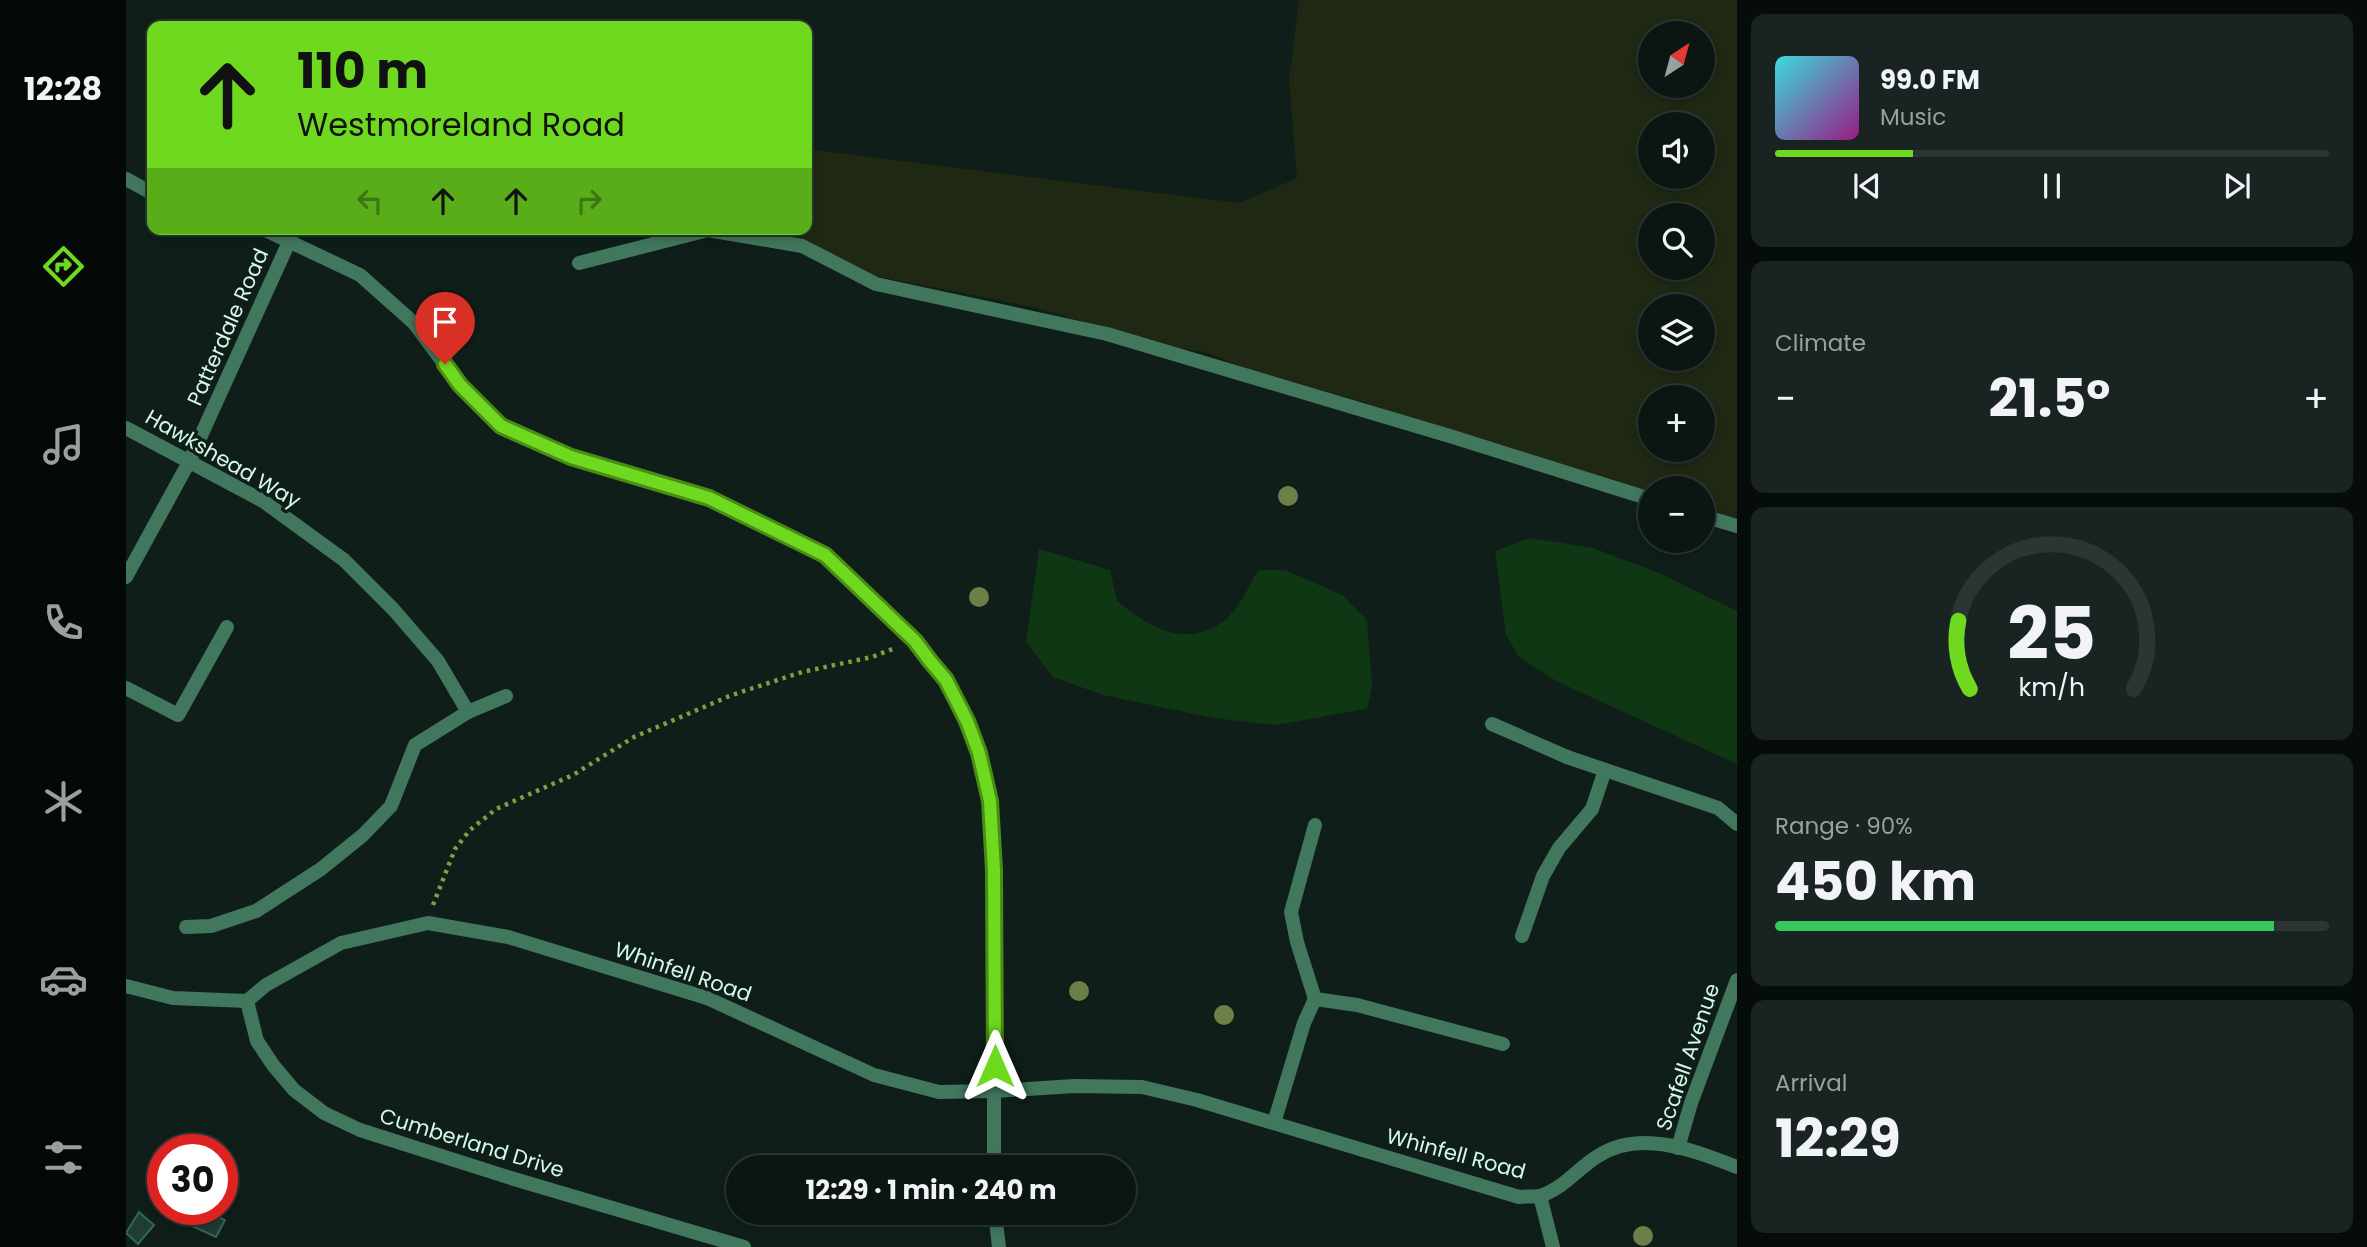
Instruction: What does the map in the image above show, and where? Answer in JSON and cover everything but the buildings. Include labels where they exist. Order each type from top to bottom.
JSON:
[{"type":"street","points":[[126,179],[147,190]]},
{"type":"street","points":[[275,235],[360,275],[414,323],[460,385],[501,426],[571,457],[709,498],[825,555],[915,641],[946,680],[967,721],[979,753],[990,801],[994,870],[994,1155]]},
{"type":"street","points":[[579,264],[689,235]]},
{"type":"street","points":[[737,235],[802,246],[876,284],[1107,334],[1638,495]]},
{"type":"street","name":"Patterdale Road","points":[[126,577],[189,462],[289,242]]},
{"type":"street","name":"Hawkshead Way","points":[[126,428],[263,501],[344,560],[438,661],[468,712]]},
{"type":"street","points":[[1715,520],[1737,526]]},
{"type":"street","points":[[126,688],[178,715],[227,627]]},
{"type":"street","points":[[186,927],[211,926],[256,911],[321,869],[363,835],[391,806],[415,745],[468,712],[506,696]]},
{"type":"street","points":[[1492,724],[1567,757],[1718,808],[1737,824]]},
{"type":"street","points":[[1522,936],[1543,876],[1559,848],[1592,809],[1605,770]]},
{"type":"street","points":[[1274,1123],[1304,1023],[1315,999],[1297,942],[1292,912],[1315,825]]},
{"type":"street","name":"Whinfell Road","points":[[247,1001],[266,985],[341,943],[428,923],[508,937],[707,998],[874,1075],[939,1091],[1074,1086],[1142,1087],[1196,1100],[1519,1197],[1540,1196],[1566,1182],[1599,1155],[1625,1145],[1651,1142],[1737,1167]]},
{"type":"street","name":"Scafell Avenue","points":[[1678,1148],[1691,1103],[1737,980]]},
{"type":"street","points":[[126,986],[173,999],[247,1001]]},
{"type":"street","points":[[1315,999],[1357,1005],[1503,1044]]},
{"type":"street","name":"Cumberland Drive","points":[[247,1001],[257,1041],[273,1065],[294,1090],[324,1113],[360,1130],[463,1163],[744,1247]]},
{"type":"street","points":[[1540,1196],[1553,1247]]},
{"type":"street","points":[[996,1225],[999,1247]]},
{"type":"path","points":[[428,923],[455,849],[470,831],[496,809],[573,775],[634,737],[732,695],[802,672],[872,657],[915,641]]},
{"type":"shaded area","points":[[1299,0],[1737,0],[1737,531],[1715,523],[1715,476],[1638,476],[1638,497],[1364,402],[1252,371],[1205,352],[1157,346],[1033,307],[876,276],[793,237],[768,235],[812,235],[812,150],[1239,203],[1297,178],[1289,80]]},
{"type":"shaded area","points":[[1530,538],[1593,548],[1659,573],[1737,611],[1737,764],[1556,681],[1519,657],[1506,635],[1495,551]]},
{"type":"shaded area","points":[[1039,549],[1110,570],[1117,601],[1142,619],[1168,632],[1196,633],[1225,620],[1239,604],[1258,570],[1285,570],[1342,595],[1367,620],[1372,687],[1367,709],[1275,725],[1214,718],[1103,695],[1053,677],[1026,642]]},
{"type":"route","points":[[445,364],[460,385],[501,426],[571,457],[709,498],[825,555],[915,641],[946,680],[967,721],[979,753],[990,801],[994,870],[995,1066]]}]
